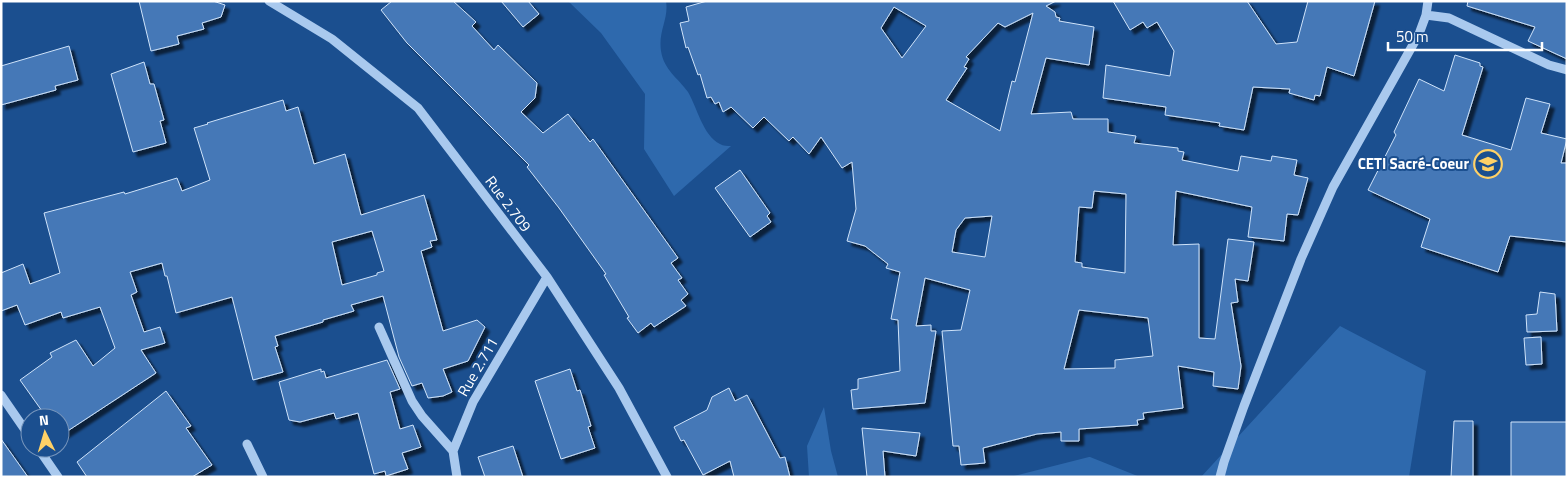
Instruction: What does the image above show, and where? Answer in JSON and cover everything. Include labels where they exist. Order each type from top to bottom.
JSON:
[{"type":"street","name":"Rue 2.709","points":[[269,1],[332,39],[418,108],[547,277],[619,388],[667,477]]},
{"type":"street","points":[[1220,477],[1244,406],[1305,250],[1333,187],[1419,34],[1428,1]]},
{"type":"street","points":[[1426,14],[1449,18],[1549,65],[1567,70]]},
{"type":"street","name":"Rue 2.711","points":[[453,451],[473,402],[547,277]]},
{"type":"street","points":[[379,327],[412,401],[422,416],[453,451],[457,477]]},
{"type":"street","points":[[1,395],[20,423]]},
{"type":"street","points":[[247,444],[263,477]]},
{"type":"street","points":[[45,458],[58,477]]},
{"type":"shaded area","points":[[568,1],[666,1],[667,7],[660,44],[665,63],[688,92],[709,135],[721,145],[731,146],[674,196],[644,149],[645,94],[601,33]]},
{"type":"shaded area","points":[[1340,326],[1426,371],[1409,477],[1201,477]]},
{"type":"shaded area","points":[[824,407],[831,451],[838,477],[809,477],[807,446]]},
{"type":"shaded area","points":[[1089,457],[1140,477],[1010,477]]},
{"type":"building","points":[[139,1],[213,1],[225,5],[221,17],[202,23],[204,29],[177,36],[179,44],[151,51]]},
{"type":"building","points":[[392,1],[453,1],[476,22],[472,26],[494,50],[498,45],[537,83],[535,98],[521,112],[543,133],[568,114],[590,142],[593,139],[678,258],[671,263],[682,278],[678,280],[688,294],[681,300],[686,306],[654,327],[651,323],[638,333],[627,318],[629,317],[604,275],[606,274],[527,167],[529,165],[407,43],[381,10]]},
{"type":"building","points":[[501,1],[528,1],[539,14],[523,27]]},
{"type":"building","points":[[707,1],[1056,1],[1046,6],[1055,12],[1056,17],[1060,18],[1059,21],[1094,27],[1089,65],[1046,58],[1031,114],[1071,112],[1073,119],[1108,119],[1108,132],[1136,136],[1134,143],[1178,148],[1178,151],[1184,152],[1182,160],[1238,171],[1241,156],[1271,161],[1272,156],[1297,160],[1294,175],[1308,178],[1298,215],[1287,214],[1284,241],[1248,237],[1252,207],[1176,191],[1173,245],[1199,244],[1199,338],[1215,339],[1228,239],[1254,242],[1248,281],[1235,279],[1238,302],[1231,303],[1241,366],[1238,389],[1213,386],[1214,372],[1178,366],[1183,408],[1143,413],[1144,419],[1137,420],[1138,425],[1079,429],[1079,441],[1061,441],[1061,432],[1037,434],[983,448],[985,463],[961,465],[959,446],[953,446],[942,331],[961,330],[970,290],[925,278],[916,326],[931,325],[931,331],[936,331],[925,403],[853,409],[851,390],[858,389],[858,379],[900,371],[898,320],[891,319],[900,272],[886,268],[888,264],[865,246],[847,241],[856,209],[852,162],[842,168],[821,137],[809,154],[793,137],[789,141],[764,117],[753,128],[731,107],[723,112],[719,102],[715,104],[711,97],[707,98],[700,74],[698,75],[688,47],[686,48],[680,23],[689,21],[686,7]],"holes":[[[894,7],[926,26],[902,58],[881,28]],[[1033,13],[1015,82],[1012,81],[1000,131],[946,100],[967,68],[964,67],[969,59],[966,57],[998,23],[1005,27]],[[1094,191],[1126,194],[1125,273],[1082,267],[1082,263],[1075,262],[1079,207],[1092,208]],[[992,216],[985,257],[952,252],[956,230],[965,218]],[[1079,310],[1148,318],[1153,356],[1115,360],[1115,368],[1064,369]]]},
{"type":"building","points":[[1113,1],[1247,1],[1276,44],[1297,42],[1308,1],[1375,1],[1354,76],[1327,67],[1320,96],[1315,95],[1314,100],[1289,93],[1290,89],[1253,87],[1244,130],[1219,126],[1220,123],[1165,115],[1166,107],[1103,98],[1106,65],[1170,76],[1174,51],[1157,22],[1147,28],[1143,22],[1130,30]]},
{"type":"building","points":[[1468,1],[1567,1],[1567,59],[1528,41],[1535,27],[1467,6]]},
{"type":"building","points":[[69,46],[78,80],[55,86],[56,90],[1,105],[1,66]]},
{"type":"building","points":[[1455,55],[1480,63],[1480,66],[1483,67],[1462,135],[1511,150],[1526,98],[1550,104],[1541,133],[1567,139],[1561,163],[1567,163],[1567,242],[1510,236],[1498,272],[1421,247],[1430,219],[1368,190],[1396,135],[1394,132],[1419,79],[1444,91]]},
{"type":"building","points":[[144,62],[150,84],[154,84],[164,120],[160,121],[166,143],[133,152],[111,74]]},
{"type":"building","points":[[283,100],[286,111],[298,107],[314,164],[345,154],[361,215],[424,195],[437,240],[430,241],[432,247],[421,251],[443,331],[477,320],[485,327],[468,361],[443,369],[452,392],[443,396],[428,398],[422,383],[412,386],[399,357],[383,296],[351,305],[354,311],[275,336],[278,346],[275,347],[283,372],[253,380],[232,297],[176,313],[162,263],[130,272],[137,292],[131,295],[144,332],[160,327],[165,343],[141,350],[156,373],[70,429],[70,408],[40,408],[20,380],[52,357],[50,353],[76,340],[93,366],[115,348],[100,307],[63,318],[61,312],[25,325],[17,305],[1,311],[1,273],[23,264],[30,284],[60,273],[44,213],[124,192],[125,194],[177,178],[182,191],[210,180],[194,128]],"holes":[[[372,231],[384,271],[377,273],[377,275],[342,285],[332,242]]]},
{"type":"building","points":[[740,170],[770,213],[767,216],[771,222],[750,237],[715,188]]},
{"type":"building","points":[[1540,292],[1555,294],[1557,331],[1527,332],[1526,315],[1537,314]]},
{"type":"building","points":[[1541,337],[1542,364],[1526,365],[1524,338]]},
{"type":"building","points":[[387,360],[400,389],[390,392],[400,429],[413,425],[421,447],[402,453],[408,469],[386,476],[385,471],[374,474],[358,413],[336,419],[334,413],[300,422],[289,420],[279,382],[321,369],[321,372],[324,371],[326,378]]},
{"type":"building","points":[[570,369],[577,391],[580,390],[591,426],[588,427],[595,448],[561,459],[535,381]]},
{"type":"building","points":[[729,388],[735,401],[747,395],[780,458],[785,457],[790,477],[734,477],[730,461],[703,475],[684,440],[681,441],[674,427],[707,410],[712,397]]},
{"type":"building","points":[[166,391],[191,426],[186,428],[212,465],[192,477],[87,477],[77,462]]},
{"type":"building","points":[[1454,421],[1473,421],[1473,477],[1451,477]]},
{"type":"building","points":[[1511,422],[1567,422],[1567,477],[1511,477]]},
{"type":"building","points":[[862,428],[920,433],[916,456],[883,451],[885,477],[867,477]]},
{"type":"building","points":[[1,439],[28,477],[1,477]]},
{"type":"building","points":[[513,446],[523,477],[485,477],[478,457]]},
{"type":"place","name":"CETI Sacré-Coeur","points":[[1488,164]]}]
